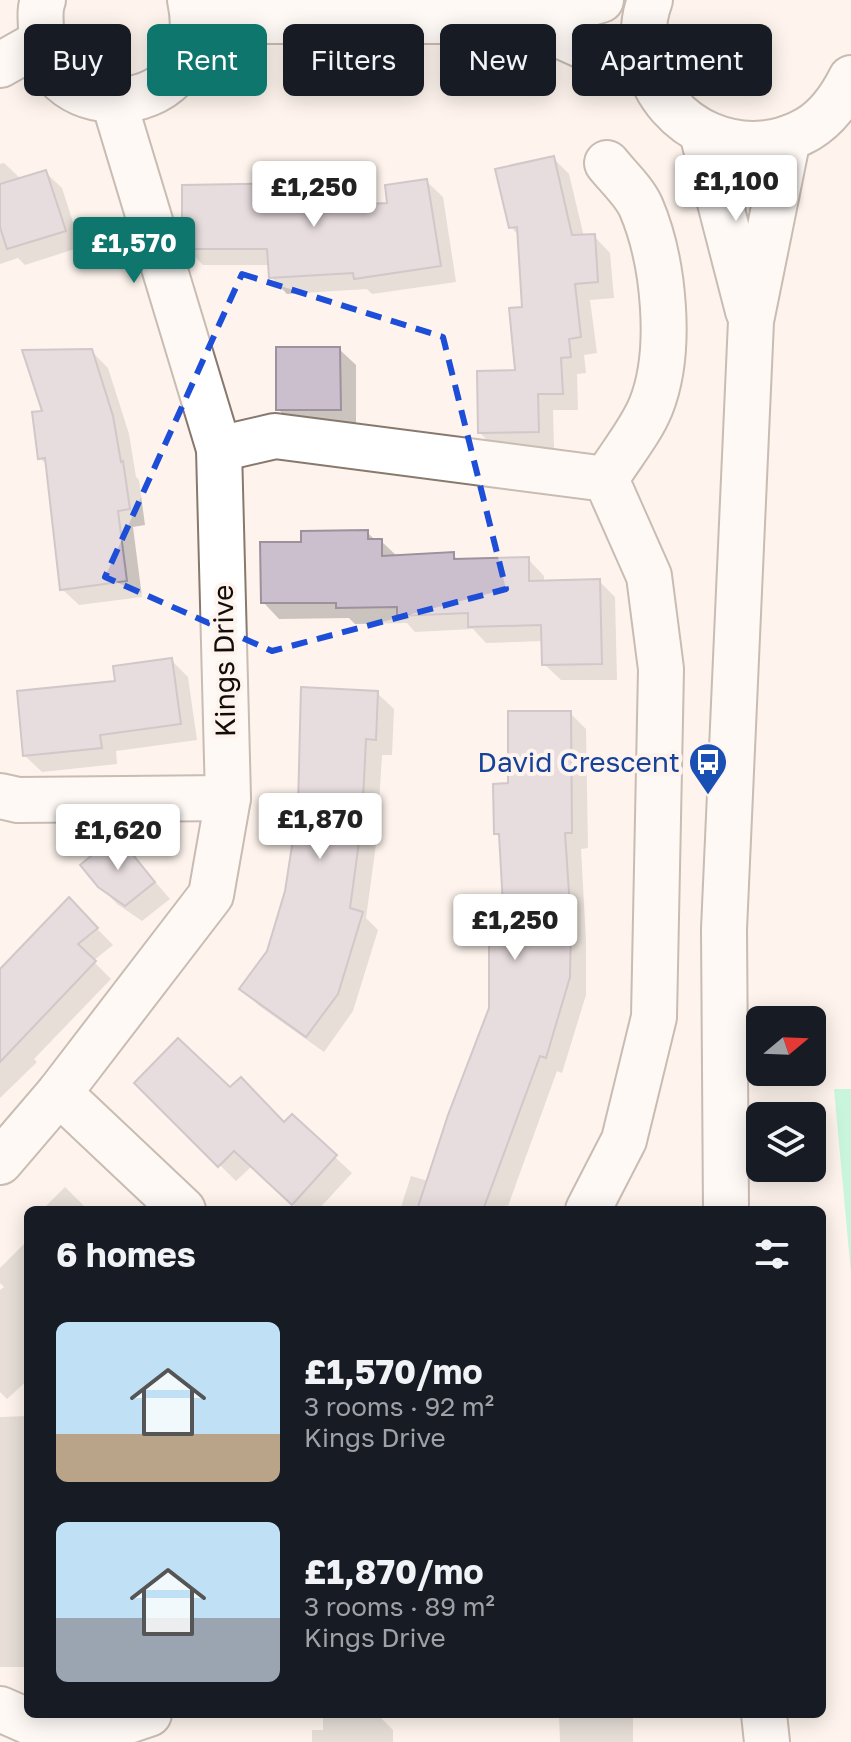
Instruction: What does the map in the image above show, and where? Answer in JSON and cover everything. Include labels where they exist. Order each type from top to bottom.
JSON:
[{"type":"street","points":[[42,21],[47,59],[70,86],[96,99],[114,102],[139,99],[157,91],[172,79],[187,57],[192,11],[527,21],[601,0]]},
{"type":"street","points":[[645,24],[650,0]]},
{"type":"street","points":[[0,65],[42,21]]},
{"type":"street","points":[[527,21],[572,41]]},
{"type":"street","points":[[663,96],[671,109],[702,133],[723,141],[767,144],[809,128],[841,97],[851,78]]},
{"type":"street","name":"Kings Drive","points":[[0,1162],[59,1093],[211,895],[228,798],[219,449],[114,102]]},
{"type":"street","points":[[702,133],[751,321]]},
{"type":"street","points":[[726,1206],[724,929],[751,321],[788,138]]},
{"type":"street","points":[[606,479],[651,406],[664,356],[662,304],[654,253],[640,205],[607,163]]},
{"type":"street","points":[[219,449],[275,436],[606,479]]},
{"type":"street","points":[[590,1206],[624,1140],[654,1017],[661,669],[649,576],[606,479]]},
{"type":"street","points":[[0,796],[18,800],[228,798]]},
{"type":"street","points":[[59,1093],[179,1206]]},
{"type":"street","points":[[0,1709],[41,1727],[98,1731],[137,1718]]},
{"type":"street","points":[[764,1718],[767,1742]]},
{"type":"highlighted area","points":[[242,274],[443,337],[506,589],[272,651],[105,577]]},
{"type":"green space","points":[[834,1089],[851,1089],[851,1274]]},
{"type":"building","points":[[554,156],[572,235],[595,234],[598,282],[575,284],[581,337],[569,339],[571,357],[561,358],[563,394],[538,394],[539,432],[478,433],[477,371],[515,370],[509,308],[522,307],[517,227],[509,228],[495,169]]},
{"type":"building","points":[[46,170],[66,231],[7,249],[0,227],[0,184]]},
{"type":"building","points":[[427,179],[441,266],[354,279],[353,273],[269,278],[267,249],[185,249],[182,241],[182,185],[301,183],[303,207],[387,203],[385,185]]},
{"type":"building","points":[[276,347],[340,347],[341,410],[276,410]]},
{"type":"building","points":[[92,349],[123,461],[130,509],[118,511],[127,581],[60,590],[45,458],[38,459],[32,412],[42,411],[22,350]]},
{"type":"building","points":[[368,530],[368,539],[382,539],[382,556],[454,552],[454,559],[529,557],[529,581],[600,579],[602,664],[542,665],[541,625],[468,627],[468,613],[397,616],[397,607],[336,608],[336,603],[261,603],[260,542],[301,542],[301,531]]},
{"type":"building","points":[[172,658],[181,724],[100,735],[102,748],[23,756],[17,691],[115,681],[113,666]]},
{"type":"building","points":[[301,687],[378,691],[376,740],[366,739],[362,820],[350,908],[363,912],[338,994],[306,1037],[239,989],[267,951],[285,891],[298,807]]},
{"type":"building","points":[[508,711],[571,711],[572,833],[565,833],[571,923],[570,977],[546,1058],[540,1056],[484,1206],[418,1206],[448,1115],[489,1008],[489,923],[504,923],[499,834],[494,834],[493,784],[508,783]]},
{"type":"building","points":[[117,835],[155,882],[125,906],[98,887],[80,865]]},
{"type":"building","points":[[69,897],[98,928],[78,944],[96,961],[0,1062],[0,969]]},
{"type":"building","points":[[178,1038],[230,1087],[241,1077],[284,1122],[292,1114],[337,1155],[292,1205],[234,1151],[218,1167],[134,1083]]},
{"type":"place","name":"David Crescent","points":[[708,796]]}]
